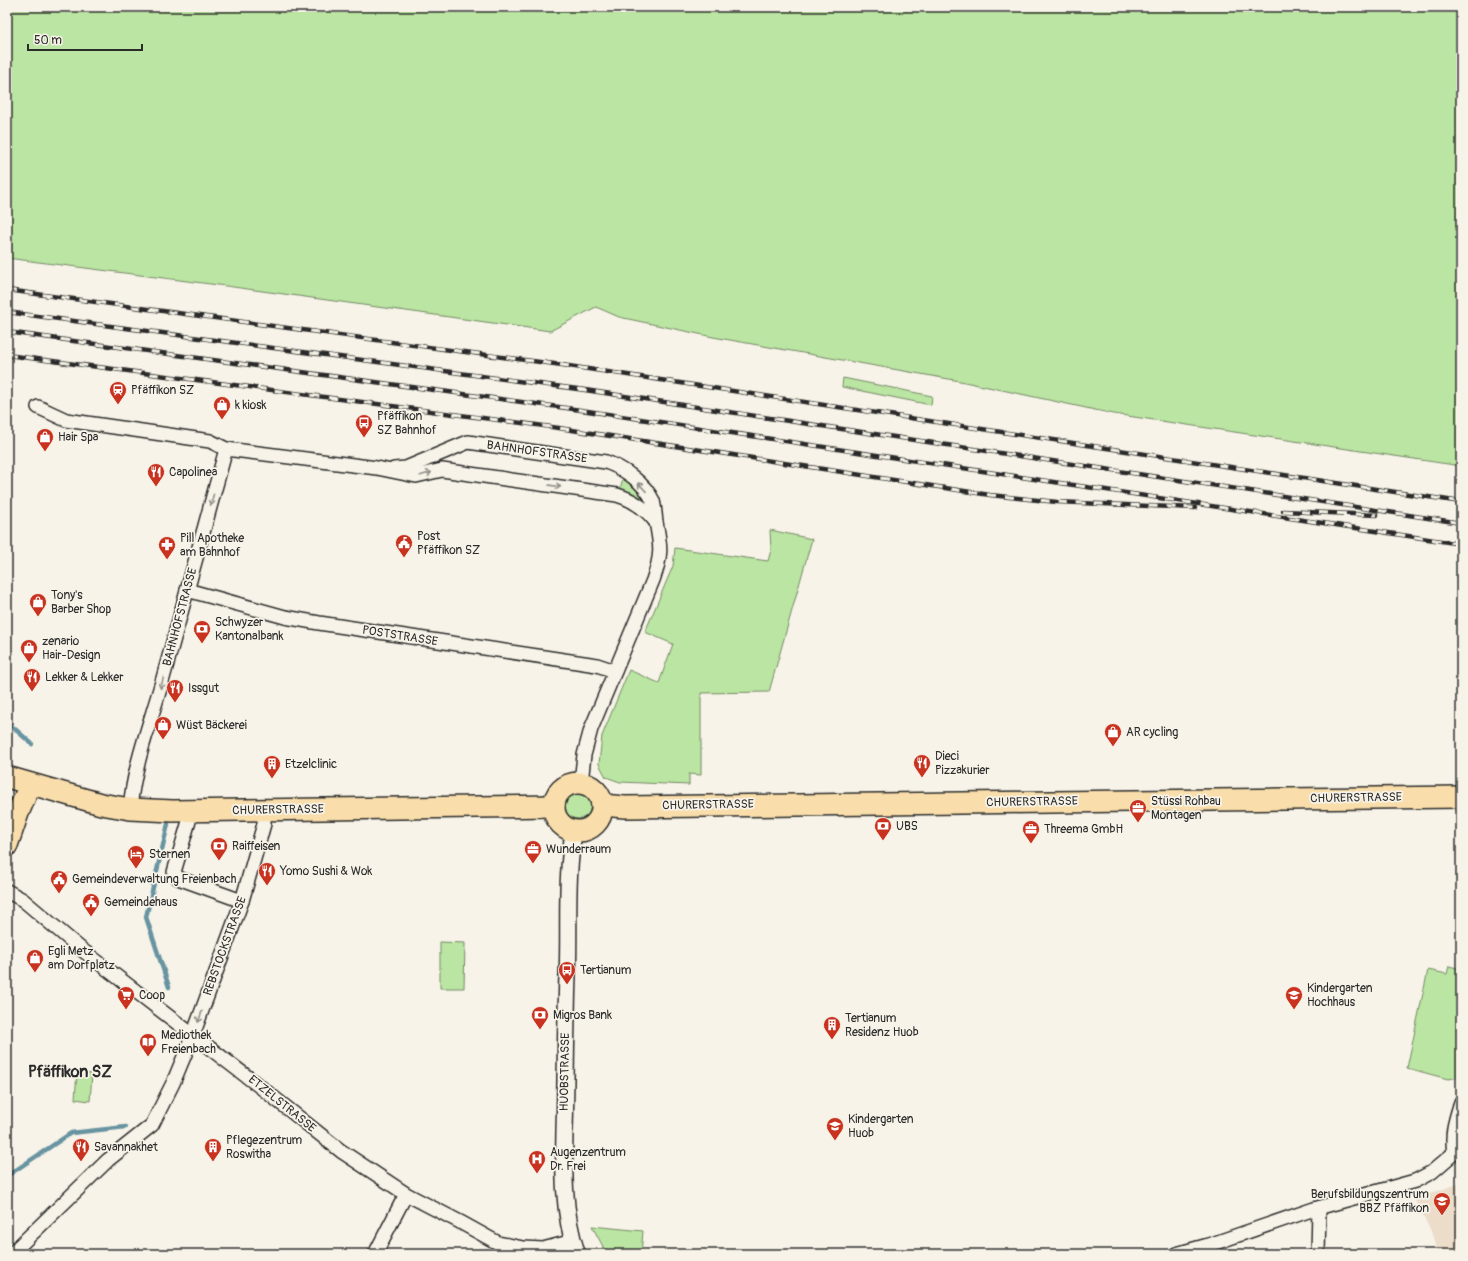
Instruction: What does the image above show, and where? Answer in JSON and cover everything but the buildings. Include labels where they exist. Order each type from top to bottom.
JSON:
[{"type":"main road","name":"CHURERSTRASSE","points":[[7,777],[30,785],[89,801],[130,809],[192,811],[554,806]]},
{"type":"main road","points":[[581,783],[594,789],[600,796],[602,805],[601,816],[594,825],[585,830],[574,831],[566,828],[559,822],[555,814],[554,806],[556,798],[561,790],[572,784],[581,783]]},
{"type":"main road","points":[[7,845],[30,785]]},
{"type":"main road","name":"CHURERSTRASSE","points":[[602,805],[624,807],[1461,797]]},
{"type":"street","name":"BAHNHOFSTRASSE","points":[[38,407],[66,420],[210,441],[226,448],[388,470],[420,476],[442,470],[617,495],[627,498],[641,506],[656,522]]},
{"type":"street","name":"BAHNHOFSTRASSE","points":[[388,470],[406,468],[468,442],[606,462],[624,472],[642,486],[648,493],[652,501],[661,547],[659,563],[591,729],[585,748],[581,783]]},
{"type":"street","name":"BAHNHOFSTRASSE","points":[[130,809],[138,764],[226,448]]},
{"type":"street","name":"POSTSTRASSE","points":[[187,590],[285,617],[597,665],[615,671]]},
{"type":"street","name":"REBSTOCKSTRASSE","points":[[12,1254],[108,1160],[152,1126],[173,1083],[193,1035],[242,901],[264,824],[264,810]]},
{"type":"street","points":[[192,811],[174,872],[178,878],[242,901]]},
{"type":"street","name":"HUOBSTRASSE","points":[[574,831],[568,872],[569,910],[564,1168],[566,1207],[575,1248]]},
{"type":"street","name":"ETZELSTRASSE","points":[[7,891],[23,900],[81,949],[340,1151],[406,1194],[498,1243],[523,1248],[575,1248]]},
{"type":"street","points":[[1176,1254],[1212,1244],[1319,1208],[1415,1181],[1432,1172],[1458,1154],[1452,1140],[1461,1102]]},
{"type":"street","points":[[374,1254],[406,1194]]},
{"type":"street","points":[[1318,1254],[1319,1208]]},
{"type":"shaded area","name":"Berufsbildungszentrum BBZ Pfäffikon","points":[[1461,1183],[1461,1254],[1437,1254],[1432,1233],[1414,1199]]},
{"type":"green space","points":[[7,7],[1461,7],[1461,466],[1114,414],[960,381],[713,337],[619,317],[596,307],[550,331],[226,286],[7,258]]},
{"type":"green space","points":[[843,378],[932,396],[931,405],[842,387]]},
{"type":"green space","points":[[623,478],[636,489],[644,499],[620,489]]},
{"type":"green space","points":[[770,530],[812,539],[769,692],[701,693],[701,775],[689,774],[689,785],[620,782],[606,777],[599,764],[602,736],[629,670],[659,683],[673,644],[645,632],[673,566],[675,548],[768,561],[771,550]]},
{"type":"green space","points":[[578,793],[587,797],[591,806],[587,815],[578,819],[569,815],[565,806],[569,797]]},
{"type":"green space","points":[[440,942],[465,943],[464,988],[440,988]]},
{"type":"green space","points":[[1449,966],[1461,969],[1461,1077],[1448,1079],[1407,1068],[1428,970],[1447,974]]},
{"type":"green space","points":[[77,1072],[92,1074],[90,1101],[75,1099]]},
{"type":"green space","points":[[592,1226],[643,1231],[641,1254],[607,1254]]},
{"type":"waterway","points":[[7,722],[32,744]]},
{"type":"waterway","points":[[168,824],[146,917],[169,987]]},
{"type":"waterway","points":[[7,1176],[71,1133],[126,1127]]},
{"type":"railway","points":[[7,290],[562,365],[1461,502]]},
{"type":"railway","points":[[7,312],[585,390],[1461,523]]},
{"type":"railway","points":[[7,332],[581,410],[1461,544]]},
{"type":"railway","points":[[7,355],[559,428],[990,495],[1057,502],[1195,508]]},
{"type":"railway","points":[[1283,511],[1377,515]]},
{"type":"place","name":"Pfäffikon SZ","points":[[118,405]]},
{"type":"place","name":"k kiosk","points":[[222,420]]},
{"type":"place","name":"Pfäffikon SZ Bahnhof","points":[[364,438]]},
{"type":"place","name":"Hair Spa","points":[[45,452]]},
{"type":"place","name":"Capolinea","points":[[156,487]]},
{"type":"place","name":"Post Pfäffikon SZ","points":[[404,558]]},
{"type":"place","name":"Pill Apotheke am Bahnhof","points":[[167,560]]},
{"type":"place","name":"Tony's Barber Shop","points":[[38,617]]},
{"type":"place","name":"Schwyzer Kantonalbank","points":[[202,644]]},
{"type":"place","name":"zenario Hair-Design","points":[[29,663]]},
{"type":"place","name":"Lekker & Lekker","points":[[32,692]]},
{"type":"place","name":"Issgut","points":[[175,703]]},
{"type":"place","name":"Wüst Bäckerei","points":[[163,740]]},
{"type":"place","name":"AR cycling","points":[[1113,747]]},
{"type":"place","name":"Dieci Pizzakurier","points":[[922,778]]},
{"type":"place","name":"Etzelclinic","points":[[272,779]]},
{"type":"place","name":"Stüssi Rohbau Montagen","points":[[1138,823]]},
{"type":"place","name":"UBS","points":[[883,841]]},
{"type":"place","name":"Threema GmbH","points":[[1031,844]]},
{"type":"place","name":"Raiffeisen","points":[[219,861]]},
{"type":"place","name":"Wunderraum","points":[[533,864]]},
{"type":"place","name":"Sternen","points":[[136,869]]},
{"type":"place","name":"Yomo Sushi & Wok","points":[[267,886]]},
{"type":"place","name":"Gemeindeverwaltung Freienbach","points":[[59,894]]},
{"type":"place","name":"Gemeindehaus","points":[[91,917]]},
{"type":"place","name":"Egli Metz am Dorfplatz","points":[[35,973]]},
{"type":"place","name":"Tertianum","points":[[567,985]]},
{"type":"place","name":"Coop","points":[[126,1010]]},
{"type":"place","name":"Kindergarten Hochhaus","points":[[1294,1010]]},
{"type":"place","name":"Migros Bank","points":[[540,1030]]},
{"type":"place","name":"Tertianum Residenz Huob","points":[[832,1040]]},
{"type":"place","name":"Mediothek Freienbach","points":[[148,1057]]},
{"type":"place","name":"Kindergarten Huob","points":[[835,1141]]},
{"type":"place","name":"Savannakhet","points":[[81,1162]]},
{"type":"place","name":"Pflegezentrum Roswitha","points":[[213,1162]]},
{"type":"place","name":"Augenzentrum Dr. Frei","points":[[537,1174]]},
{"type":"place","name":"Berufsbildungszentrum BBZ Pfäffikon","points":[[1442,1216]]},
{"type":"district","name":"Pfäffikon SZ","points":[[70,1072]]}]
